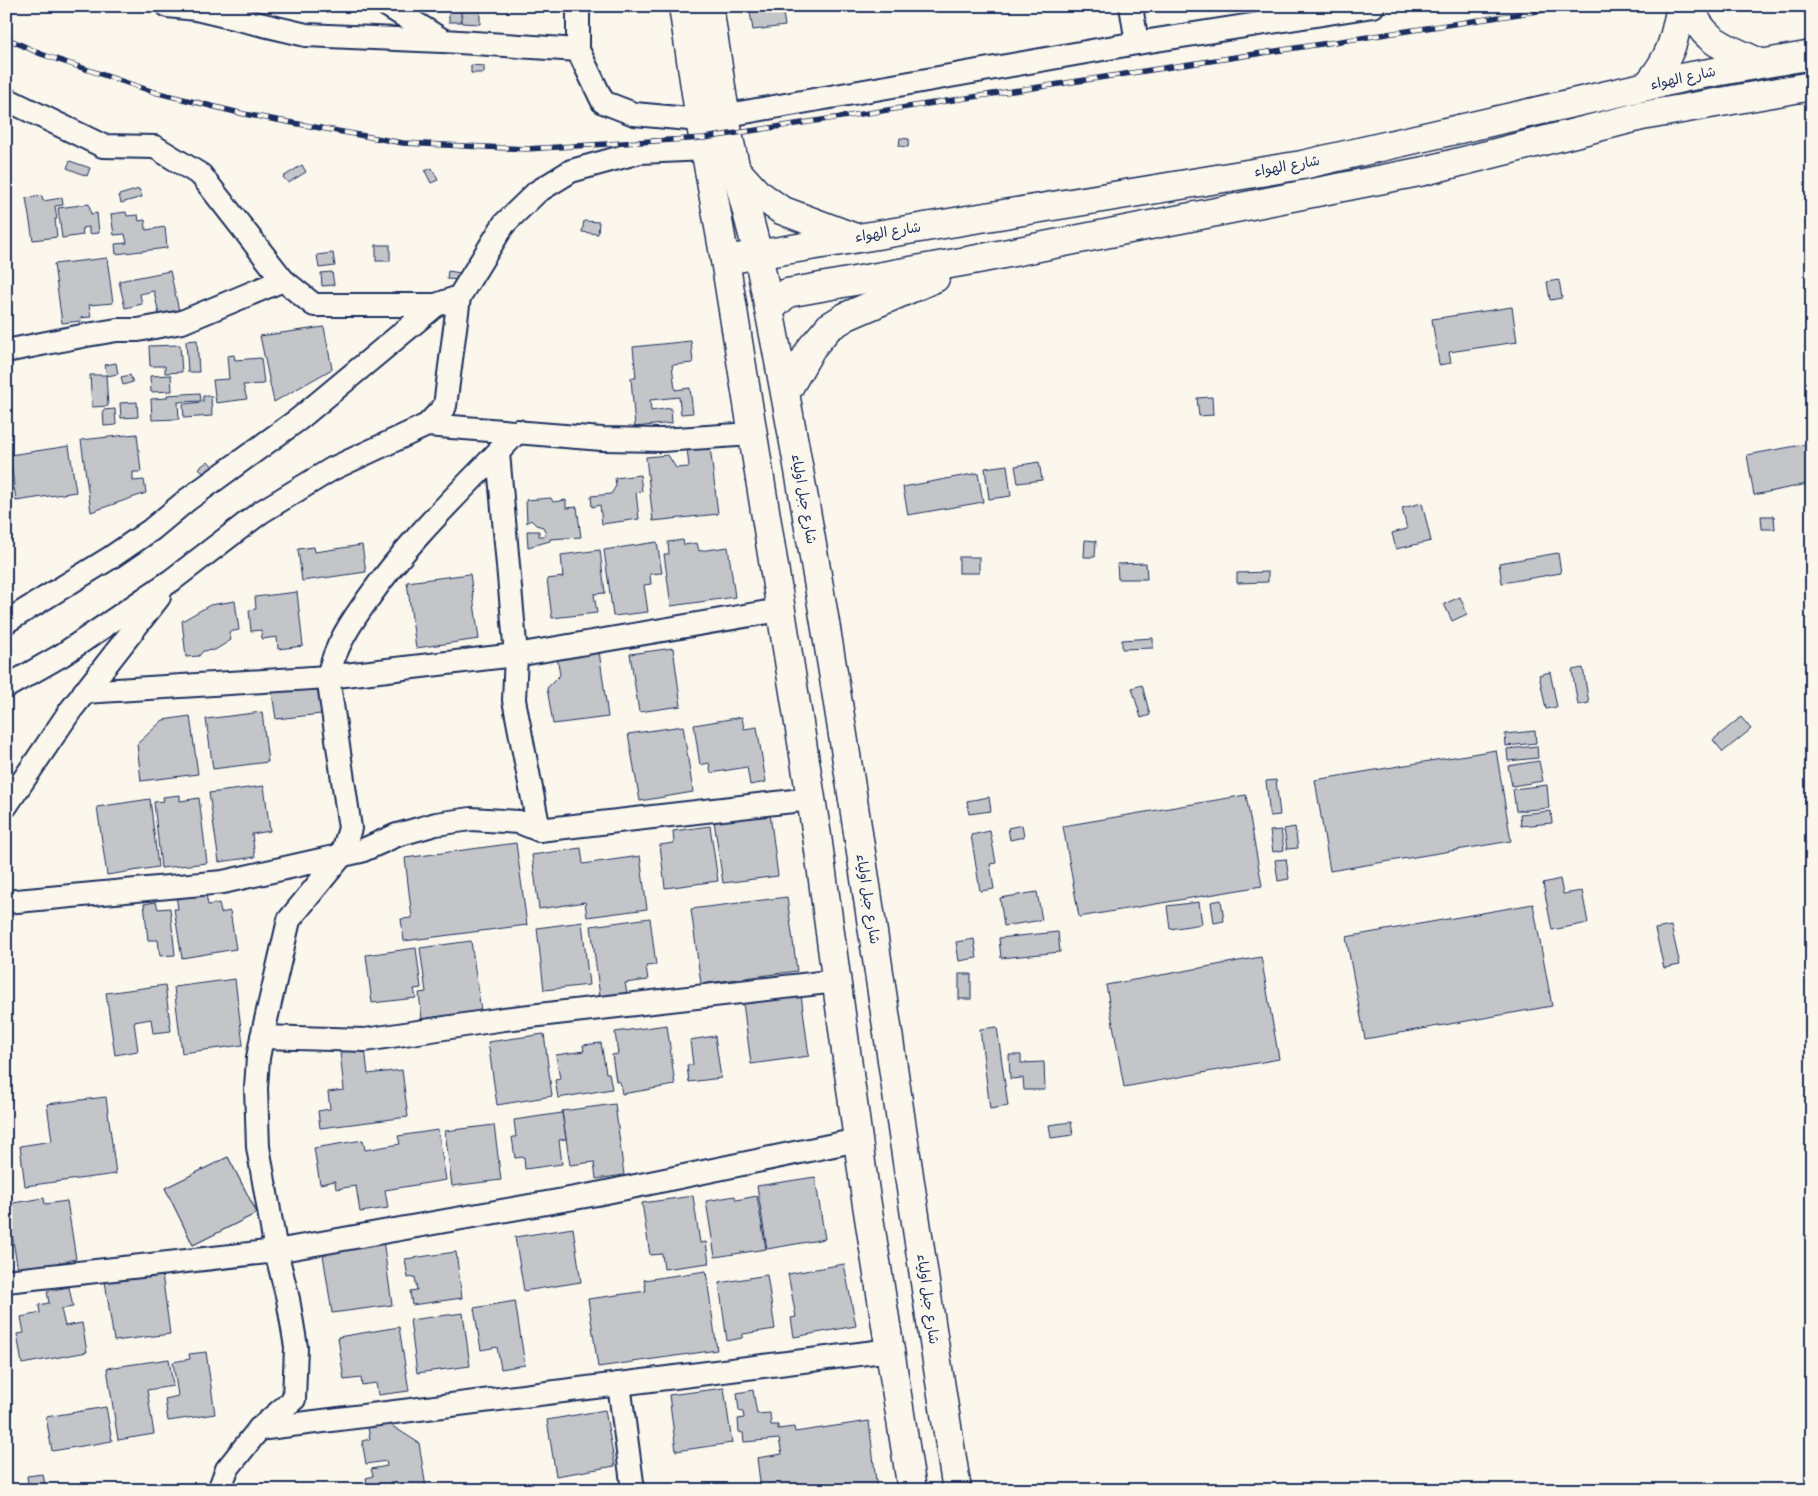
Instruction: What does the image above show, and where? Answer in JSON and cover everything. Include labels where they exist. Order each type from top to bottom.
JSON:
[{"type":"main road","points":[[683,6],[712,118]]},
{"type":"main road","points":[[709,6],[712,118],[706,149],[811,799],[865,1192],[912,1490]]},
{"type":"main road","points":[[1647,86],[1657,74],[1670,52],[1674,42],[1681,6]]},
{"type":"main road","points":[[1690,6],[1695,20],[1707,37],[1760,63]]},
{"type":"main road","name":"شارع الهواء","points":[[725,260],[854,237],[1302,165],[1647,86],[1760,63],[1812,55]]},
{"type":"main road","points":[[733,312],[770,309],[787,293],[978,259],[1424,171],[1642,116],[1812,86]]},
{"type":"main road","name":"شارع جبل اولياء","points":[[712,118],[736,170],[758,254],[786,392],[822,600],[856,815],[957,1490]]},
{"type":"main road","points":[[736,170],[756,192],[781,210],[854,237]]},
{"type":"main road","points":[[786,392],[812,347],[829,326],[847,316],[978,259]]},
{"type":"street","points":[[168,6],[198,7],[306,34],[578,50]]},
{"type":"street","points":[[388,6],[444,41]]},
{"type":"street","points":[[578,6],[578,50],[603,102],[634,114],[712,118],[1137,43],[1373,6]]},
{"type":"street","points":[[1132,6],[1137,43]]},
{"type":"street","points":[[6,99],[103,146],[155,147],[201,175],[283,280],[314,305],[436,305],[459,297]]},
{"type":"street","points":[[6,687],[62,655],[172,580],[261,512],[332,469],[427,424],[445,406],[459,297],[504,224],[537,192],[571,172],[640,152],[706,149]]},
{"type":"street","points":[[6,350],[117,330],[138,330],[182,322],[283,280]]},
{"type":"street","points":[[6,622],[110,558],[151,530],[187,500],[299,419],[436,305]]},
{"type":"street","points":[[427,424],[602,439],[662,440],[752,434]]},
{"type":"street","points":[[219,1490],[227,1468],[259,1429],[294,1399],[296,1347],[288,1300],[276,1251],[258,1147],[256,1088],[258,1058],[262,1037],[289,920],[342,854],[350,828],[328,677],[337,646],[392,564],[518,431]]},
{"type":"street","points":[[498,453],[516,655],[514,700],[539,830]]},
{"type":"street","points":[[6,806],[70,711],[172,580]]},
{"type":"street","points":[[84,692],[328,677],[516,655],[780,610]]},
{"type":"street","points":[[6,902],[224,882],[361,851],[397,835],[436,824],[462,820],[518,822],[539,830],[811,799]]},
{"type":"street","points":[[262,1037],[365,1040],[504,1019],[837,981]]},
{"type":"street","points":[[6,1281],[276,1251],[597,1194],[858,1140]]},
{"type":"street","points":[[259,1429],[891,1350]]},
{"type":"street","points":[[619,1384],[632,1490]]},
{"type":"building","points":[[749,6],[782,6],[785,26],[753,30]]},
{"type":"building","points":[[808,6],[827,6],[828,10],[809,12]]},
{"type":"building","points":[[449,9],[461,9],[461,22],[449,22]]},
{"type":"building","points":[[462,10],[480,10],[480,24],[462,23]]},
{"type":"building","points":[[471,65],[484,66],[484,73],[471,73]]},
{"type":"building","points":[[900,138],[909,139],[908,147],[899,146]]},
{"type":"building","points":[[70,161],[90,168],[87,176],[67,168]]},
{"type":"building","points":[[302,165],[306,172],[288,183],[283,177]]},
{"type":"building","points":[[432,168],[438,180],[431,183],[425,171]]},
{"type":"building","points":[[139,189],[142,197],[121,203],[119,195]]},
{"type":"building","points":[[42,196],[43,201],[62,198],[63,205],[55,206],[57,237],[33,240],[26,198]]},
{"type":"building","points":[[89,204],[91,214],[97,213],[99,233],[89,234],[89,227],[82,228],[83,235],[62,238],[58,208]]},
{"type":"building","points":[[126,212],[127,216],[138,215],[139,221],[145,220],[146,230],[165,227],[167,248],[116,254],[115,244],[127,243],[125,234],[114,235],[111,214]]},
{"type":"building","points":[[584,221],[599,222],[598,234],[582,232]]},
{"type":"building","points":[[376,245],[390,245],[390,261],[376,261]]},
{"type":"building","points":[[333,253],[335,266],[319,268],[317,255]]},
{"type":"building","points":[[107,258],[113,303],[89,305],[91,317],[80,318],[81,321],[62,323],[54,264]]},
{"type":"building","points":[[170,271],[180,315],[160,319],[154,291],[140,294],[142,304],[125,308],[119,281]]},
{"type":"building","points":[[448,271],[461,273],[460,280],[447,279]]},
{"type":"building","points":[[332,272],[334,285],[322,286],[321,273]]},
{"type":"building","points":[[1559,280],[1562,298],[1550,300],[1547,282]]},
{"type":"building","points":[[1512,307],[1517,342],[1449,352],[1451,363],[1439,365],[1432,319]]},
{"type":"building","points":[[324,327],[332,369],[274,402],[260,336]]},
{"type":"building","points":[[197,340],[199,372],[188,372],[186,341]]},
{"type":"building","points":[[691,341],[693,363],[672,365],[675,390],[690,388],[693,413],[681,414],[679,397],[650,400],[651,411],[671,408],[672,423],[635,427],[631,378],[636,378],[633,347]]},
{"type":"building","points":[[180,345],[182,372],[165,373],[165,366],[150,366],[149,346]]},
{"type":"building","points":[[234,355],[235,360],[261,358],[264,384],[243,385],[247,399],[216,403],[213,380],[229,379],[227,356]]},
{"type":"building","points":[[116,363],[118,374],[107,376],[105,365]]},
{"type":"building","points":[[90,375],[106,375],[108,406],[92,407]]},
{"type":"building","points":[[130,375],[133,382],[123,385],[121,377]]},
{"type":"building","points":[[171,375],[172,391],[151,392],[150,376]]},
{"type":"building","points":[[200,393],[201,401],[178,402],[179,419],[152,420],[151,399],[167,398],[167,395]]},
{"type":"building","points":[[203,396],[211,396],[212,416],[184,418],[183,404],[203,402]]},
{"type":"building","points":[[1212,397],[1213,415],[1199,416],[1197,398]]},
{"type":"building","points":[[137,402],[138,417],[121,418],[120,403]]},
{"type":"building","points":[[115,409],[116,425],[104,426],[103,410]]},
{"type":"building","points":[[137,434],[141,472],[133,472],[133,481],[144,480],[146,493],[91,512],[81,440]]},
{"type":"building","points":[[1807,444],[1812,468],[1812,483],[1754,495],[1747,455]]},
{"type":"building","points":[[69,446],[76,492],[16,501],[10,455]]},
{"type":"building","points":[[710,446],[718,514],[653,521],[646,457],[668,455],[676,468],[689,467],[687,448]]},
{"type":"building","points":[[208,461],[213,467],[204,474],[199,468]]},
{"type":"building","points":[[1039,462],[1042,480],[1018,483],[1015,466]]},
{"type":"building","points":[[1007,465],[1011,496],[989,499],[985,468]]},
{"type":"building","points":[[978,473],[983,502],[908,515],[903,487]]},
{"type":"building","points":[[640,475],[642,491],[636,492],[639,519],[602,524],[600,505],[592,507],[591,496],[611,494],[616,486],[615,478]]},
{"type":"building","points":[[551,498],[553,502],[566,500],[566,508],[577,507],[581,537],[550,539],[550,541],[528,547],[527,531],[539,531],[539,536],[544,536],[546,533],[543,527],[536,525],[531,520],[527,523],[526,500]]},
{"type":"building","points":[[1422,503],[1431,541],[1396,549],[1392,533],[1407,529],[1402,508]]},
{"type":"building","points":[[1761,516],[1774,516],[1775,529],[1762,529]]},
{"type":"building","points":[[683,540],[684,545],[697,543],[699,551],[728,547],[735,597],[671,606],[664,554],[669,554],[668,542]]},
{"type":"building","points":[[1085,540],[1096,541],[1095,557],[1084,557]]},
{"type":"building","points":[[657,542],[662,573],[650,574],[651,584],[644,585],[648,612],[613,616],[604,550]]},
{"type":"building","points":[[362,545],[366,572],[302,581],[298,549],[314,547],[315,552]]},
{"type":"building","points":[[600,550],[605,593],[594,594],[597,613],[552,618],[547,579],[563,577],[561,555]]},
{"type":"building","points":[[1558,553],[1561,573],[1502,583],[1499,563]]},
{"type":"building","points":[[959,557],[979,557],[979,573],[959,573]]},
{"type":"building","points":[[1146,563],[1147,579],[1118,579],[1117,564]]},
{"type":"building","points":[[1268,572],[1268,582],[1237,583],[1237,573]]},
{"type":"building","points":[[470,574],[479,639],[416,648],[407,582]]},
{"type":"building","points":[[297,592],[303,646],[278,649],[277,637],[262,639],[261,630],[251,631],[249,610],[256,609],[255,597]]},
{"type":"building","points":[[1460,597],[1467,614],[1452,621],[1444,604]]},
{"type":"building","points":[[235,601],[239,630],[229,632],[231,640],[215,650],[203,651],[199,656],[186,657],[182,621],[210,605]]},
{"type":"building","points":[[1153,638],[1153,648],[1122,649],[1122,640]]},
{"type":"building","points":[[673,648],[681,706],[639,712],[630,654]]},
{"type":"building","points":[[599,651],[608,717],[553,724],[547,688],[560,675],[557,657]]},
{"type":"building","points":[[1583,668],[1589,703],[1578,705],[1572,670]]},
{"type":"building","points":[[1550,672],[1557,707],[1546,709],[1539,675]]},
{"type":"building","points":[[325,680],[330,713],[276,719],[271,686]]},
{"type":"building","points":[[1142,685],[1150,715],[1141,718],[1132,688]]},
{"type":"building","points":[[262,712],[268,762],[213,769],[206,719]]},
{"type":"building","points":[[190,716],[198,774],[141,781],[137,744],[163,720]]},
{"type":"building","points":[[742,717],[744,729],[757,727],[766,782],[750,785],[747,767],[711,773],[709,763],[700,765],[694,725]]},
{"type":"building","points":[[1741,717],[1751,729],[1723,752],[1713,740]]},
{"type":"building","points":[[683,726],[693,792],[640,801],[628,734]]},
{"type":"building","points":[[1535,731],[1536,743],[1506,746],[1505,734]]},
{"type":"building","points":[[1537,746],[1538,758],[1508,761],[1507,749]]},
{"type":"building","points":[[1496,750],[1511,841],[1330,871],[1315,780]]},
{"type":"building","points":[[1539,761],[1543,781],[1512,786],[1508,766]]},
{"type":"building","points":[[1276,780],[1280,815],[1270,816],[1266,781]]},
{"type":"building","points":[[1547,785],[1549,808],[1516,811],[1513,789]]},
{"type":"building","points":[[264,786],[270,831],[252,834],[255,857],[219,862],[209,793]]},
{"type":"building","points":[[180,795],[180,801],[199,798],[207,863],[161,868],[154,802],[164,801],[163,797]]},
{"type":"building","points":[[1246,795],[1262,886],[1079,917],[1063,826]]},
{"type":"building","points":[[989,797],[991,811],[969,814],[967,801]]},
{"type":"building","points":[[150,799],[158,867],[107,875],[97,807]]},
{"type":"building","points":[[769,806],[778,876],[723,883],[713,814]]},
{"type":"building","points":[[1551,811],[1552,823],[1521,826],[1520,814]]},
{"type":"building","points":[[1022,825],[1024,837],[1010,840],[1008,828]]},
{"type":"building","points":[[710,826],[718,881],[665,888],[660,845],[674,843],[673,831]]},
{"type":"building","points":[[1295,827],[1298,848],[1287,849],[1284,829]]},
{"type":"building","points":[[1281,830],[1284,850],[1273,852],[1270,831]]},
{"type":"building","points":[[990,831],[996,863],[990,864],[994,889],[980,891],[971,835]]},
{"type":"building","points":[[516,843],[527,925],[404,941],[401,919],[412,918],[405,858]]},
{"type":"building","points":[[581,848],[583,864],[640,856],[647,909],[587,917],[585,902],[539,909],[532,855]]},
{"type":"building","points":[[1286,859],[1289,879],[1278,881],[1275,860]]},
{"type":"building","points":[[1560,879],[1563,894],[1582,891],[1588,923],[1552,930],[1543,883]]},
{"type":"building","points":[[1037,892],[1042,920],[1004,926],[1000,898]]},
{"type":"building","points":[[176,894],[206,894],[208,905],[219,903],[221,913],[230,911],[236,949],[182,958],[174,909],[178,909]]},
{"type":"building","points":[[787,897],[797,971],[701,984],[691,909]]},
{"type":"building","points":[[1221,900],[1224,921],[1214,923],[1211,902]]},
{"type":"building","points":[[156,902],[158,909],[170,908],[175,955],[160,956],[158,940],[148,940],[144,904]]},
{"type":"building","points":[[1199,902],[1202,924],[1170,929],[1167,906]]},
{"type":"building","points":[[1533,904],[1552,1006],[1365,1039],[1346,937]]},
{"type":"building","points":[[650,918],[656,965],[646,966],[648,980],[625,983],[627,993],[600,997],[591,926]]},
{"type":"building","points":[[582,922],[589,985],[544,990],[537,928]]},
{"type":"building","points":[[1671,926],[1680,965],[1664,968],[1655,929]]},
{"type":"building","points":[[1058,932],[1060,952],[1001,958],[999,938]]},
{"type":"building","points":[[974,939],[977,958],[959,961],[956,942]]},
{"type":"building","points":[[471,941],[481,1011],[422,1019],[419,993],[426,992],[420,948]]},
{"type":"building","points":[[416,948],[421,988],[414,989],[416,998],[372,1003],[366,955]]},
{"type":"building","points":[[1261,957],[1279,1059],[1124,1087],[1106,985]]},
{"type":"building","points":[[959,974],[971,974],[971,999],[959,999]]},
{"type":"building","points":[[235,979],[243,1045],[182,1053],[174,987]]},
{"type":"building","points":[[165,985],[171,1031],[153,1033],[151,1019],[134,1022],[138,1051],[115,1055],[106,993]]},
{"type":"building","points":[[800,987],[809,1056],[751,1064],[742,995]]},
{"type":"building","points":[[667,1025],[675,1085],[622,1094],[620,1082],[616,1081],[612,1055],[618,1054],[615,1032]]},
{"type":"building","points":[[997,1027],[1008,1106],[990,1109],[980,1029]]},
{"type":"building","points":[[544,1034],[552,1096],[497,1105],[488,1042]]},
{"type":"building","points":[[715,1036],[721,1078],[689,1082],[687,1065],[693,1065],[690,1040]]},
{"type":"building","points":[[601,1043],[606,1073],[609,1073],[612,1089],[558,1098],[555,1080],[560,1079],[556,1055],[584,1051],[583,1045]]},
{"type":"building","points":[[365,1048],[368,1074],[402,1070],[408,1117],[320,1128],[318,1111],[330,1109],[328,1092],[344,1090],[340,1052]]},
{"type":"building","points":[[1009,1055],[1021,1055],[1021,1063],[1044,1062],[1045,1090],[1024,1090],[1023,1078],[1010,1079]]},
{"type":"building","points":[[106,1097],[116,1174],[25,1186],[20,1146],[52,1141],[47,1104]]},
{"type":"building","points":[[615,1104],[624,1175],[596,1179],[594,1162],[570,1165],[562,1111]]},
{"type":"building","points":[[562,1113],[566,1139],[559,1140],[562,1164],[525,1169],[524,1157],[515,1158],[512,1137],[516,1137],[514,1120]]},
{"type":"building","points":[[1071,1122],[1073,1135],[1051,1138],[1049,1125]]},
{"type":"building","points":[[494,1125],[501,1180],[452,1186],[445,1131]]},
{"type":"building","points":[[438,1130],[446,1180],[385,1190],[388,1208],[360,1212],[356,1186],[336,1189],[335,1181],[320,1184],[314,1148],[363,1140],[365,1150],[400,1144],[398,1136]]},
{"type":"building","points":[[228,1157],[257,1213],[193,1245],[165,1188]]},
{"type":"building","points":[[228,1157],[257,1213],[193,1245],[165,1188]]},
{"type":"building","points":[[815,1177],[825,1239],[767,1249],[757,1186]]},
{"type":"building","points":[[693,1196],[700,1243],[706,1242],[709,1263],[664,1269],[662,1254],[650,1255],[642,1203]]},
{"type":"building","points":[[735,1196],[736,1200],[757,1196],[766,1249],[715,1257],[706,1201]]},
{"type":"building","points":[[44,1198],[45,1204],[67,1201],[76,1259],[18,1271],[7,1204]]},
{"type":"building","points":[[573,1228],[581,1282],[524,1291],[515,1237]]},
{"type":"building","points":[[383,1240],[392,1305],[332,1313],[322,1248],[346,1250],[359,1248],[358,1243]]},
{"type":"building","points":[[456,1252],[462,1298],[412,1305],[410,1291],[417,1290],[415,1277],[408,1278],[405,1259]]},
{"type":"building","points":[[844,1264],[856,1326],[794,1337],[791,1318],[796,1317],[788,1274]]},
{"type":"building","points":[[161,1266],[170,1334],[114,1341],[104,1274]]},
{"type":"building","points":[[706,1271],[717,1350],[598,1367],[588,1299],[646,1291],[644,1280]]},
{"type":"building","points":[[767,1275],[775,1329],[743,1334],[742,1338],[727,1341],[719,1283]]},
{"type":"building","points":[[69,1287],[73,1307],[61,1309],[65,1326],[82,1323],[87,1352],[22,1364],[17,1334],[24,1333],[21,1317],[40,1313],[39,1305],[49,1303],[47,1291]]},
{"type":"building","points":[[515,1301],[525,1365],[501,1369],[497,1347],[481,1350],[474,1308]]},
{"type":"building","points":[[463,1313],[470,1366],[417,1373],[410,1320]]},
{"type":"building","points":[[399,1327],[409,1391],[378,1395],[376,1383],[362,1385],[361,1378],[344,1380],[338,1337]]},
{"type":"building","points":[[206,1352],[215,1414],[168,1421],[165,1399],[178,1396],[173,1362],[190,1359],[189,1354]]},
{"type":"building","points":[[169,1359],[173,1386],[147,1390],[154,1434],[118,1440],[107,1368]]},
{"type":"building","points":[[724,1388],[732,1443],[676,1451],[669,1395]]},
{"type":"building","points":[[753,1390],[757,1414],[770,1413],[771,1425],[778,1425],[778,1429],[794,1427],[795,1432],[869,1421],[877,1490],[761,1490],[757,1458],[782,1454],[779,1439],[744,1442],[743,1433],[739,1432],[738,1419],[744,1418],[743,1412],[739,1411],[737,1393]]},
{"type":"building","points":[[106,1407],[112,1441],[52,1451],[46,1417]]},
{"type":"building","points":[[605,1410],[615,1466],[556,1476],[547,1420]]},
{"type":"building","points":[[389,1424],[419,1443],[426,1488],[368,1490],[366,1478],[373,1476],[371,1469],[387,1466],[386,1461],[366,1464],[362,1441],[370,1439],[368,1428]]},
{"type":"building","points":[[43,1474],[46,1490],[29,1490],[27,1476]]},
{"type":"railway","points":[[6,38],[41,54],[154,92],[244,114],[403,143],[526,149],[704,138],[1571,6]]}]
